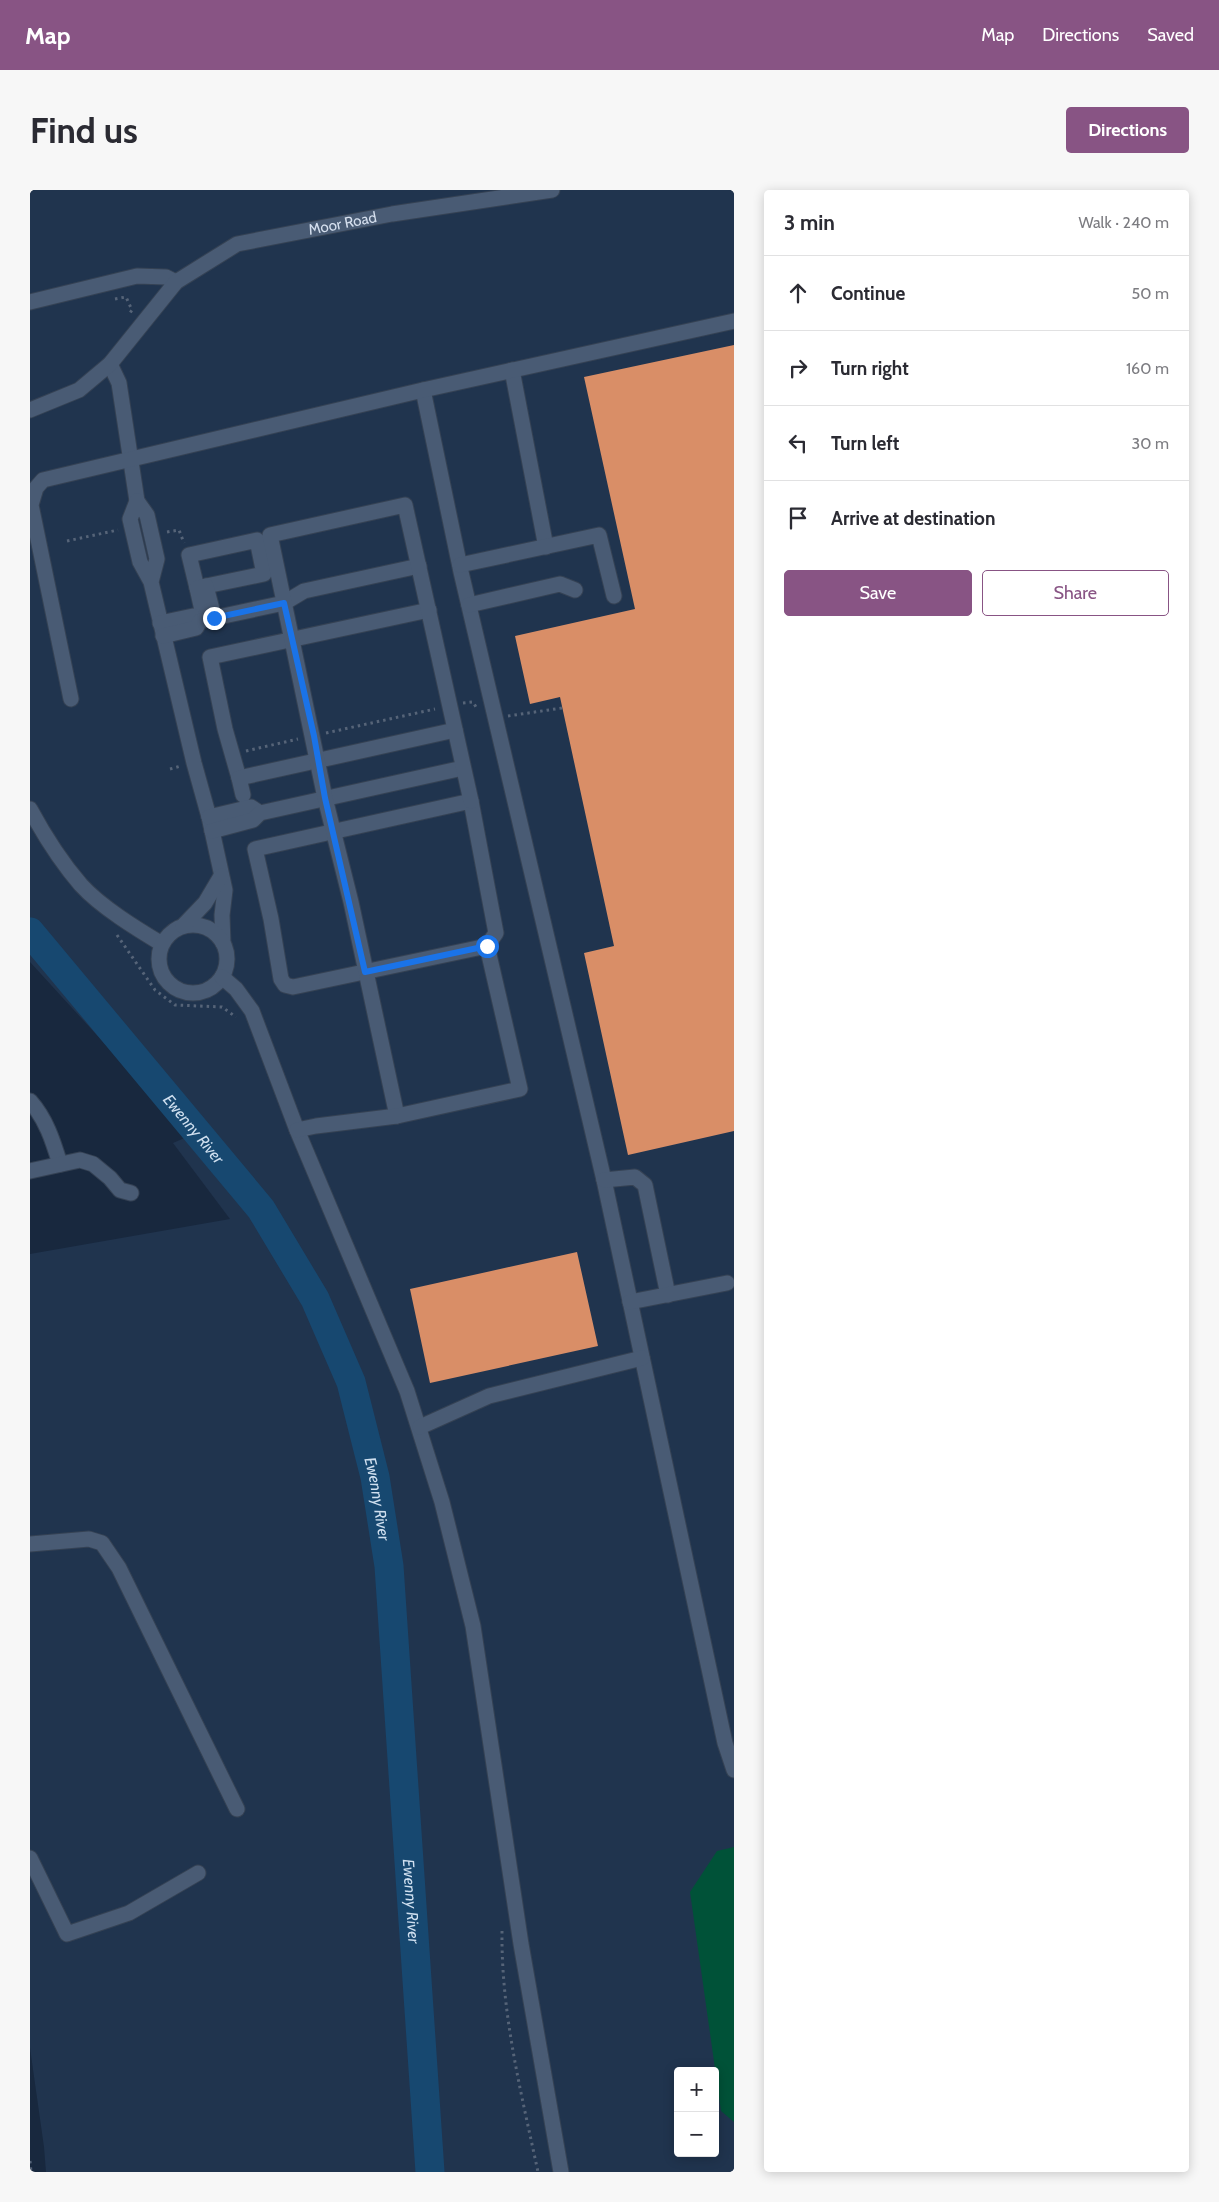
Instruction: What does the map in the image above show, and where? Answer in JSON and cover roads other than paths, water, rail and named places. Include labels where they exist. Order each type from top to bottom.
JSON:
[{"type":"street","name":"Moor Road","points":[[30,410],[79,390],[110,364],[176,282],[237,244],[392,214],[552,190]]},
{"type":"street","points":[[30,302],[137,276],[166,277],[176,282]]},
{"type":"street","points":[[71,699],[31,505],[36,488],[43,480],[423,390],[734,321]]},
{"type":"street","points":[[110,364],[119,383],[137,501],[130,519],[140,562],[151,582],[225,890],[222,915],[226,966],[222,977],[206,991],[196,993],[176,989],[168,983],[159,964],[159,954],[162,944],[174,930],[183,926],[194,925],[206,928],[216,934],[223,943]]},
{"type":"street","points":[[512,370],[546,547]]},
{"type":"street","points":[[423,390],[469,605],[604,1180],[725,1744],[734,1770]]},
{"type":"street","points":[[397,1116],[365,972],[334,832],[325,798],[314,736],[270,535],[405,505],[471,801],[496,933],[487,946],[365,972],[293,987],[285,985],[280,979],[272,918],[255,849],[334,832],[471,801]]},
{"type":"street","points":[[460,565],[599,535],[614,596]]},
{"type":"street","points":[[201,587],[264,574],[257,540],[189,555],[201,587],[206,619]]},
{"type":"street","points":[[162,630],[193,616],[206,619],[284,603],[304,591],[419,566]]},
{"type":"street","points":[[469,605],[560,584],[575,590]]},
{"type":"street","points":[[243,795],[231,754],[210,657],[428,610]]},
{"type":"street","points":[[239,778],[455,730]]},
{"type":"street","points":[[210,824],[253,820],[260,813],[463,768]]},
{"type":"street","points":[[30,809],[40,828],[82,886],[127,923],[162,944]]},
{"type":"street","points":[[183,926],[205,903],[221,876]]},
{"type":"street","points":[[297,1130],[397,1116],[520,1089],[487,946]]},
{"type":"street","points":[[222,977],[236,990],[252,1011],[297,1130],[358,1273],[420,1427],[442,1502],[474,1626],[521,1944],[561,2172]]},
{"type":"street","points":[[30,1101],[39,1111],[46,1125],[60,1164]]},
{"type":"street","points":[[30,1171],[80,1160],[93,1164],[110,1178],[120,1190],[131,1193]]},
{"type":"street","points":[[604,1180],[635,1177],[645,1185],[668,1295]]},
{"type":"street","points":[[630,1302],[727,1283]]},
{"type":"street","points":[[420,1427],[490,1396],[642,1358]]},
{"type":"street","points":[[30,1544],[89,1539],[102,1543],[119,1568],[237,1809]]},
{"type":"street","points":[[30,1858],[67,1934],[129,1914],[198,1873]]},
{"type":"waterway","name":"Ewenny River","points":[[30,932],[261,1209],[315,1299],[351,1382],[375,1477],[389,1566],[430,2172]]}]
